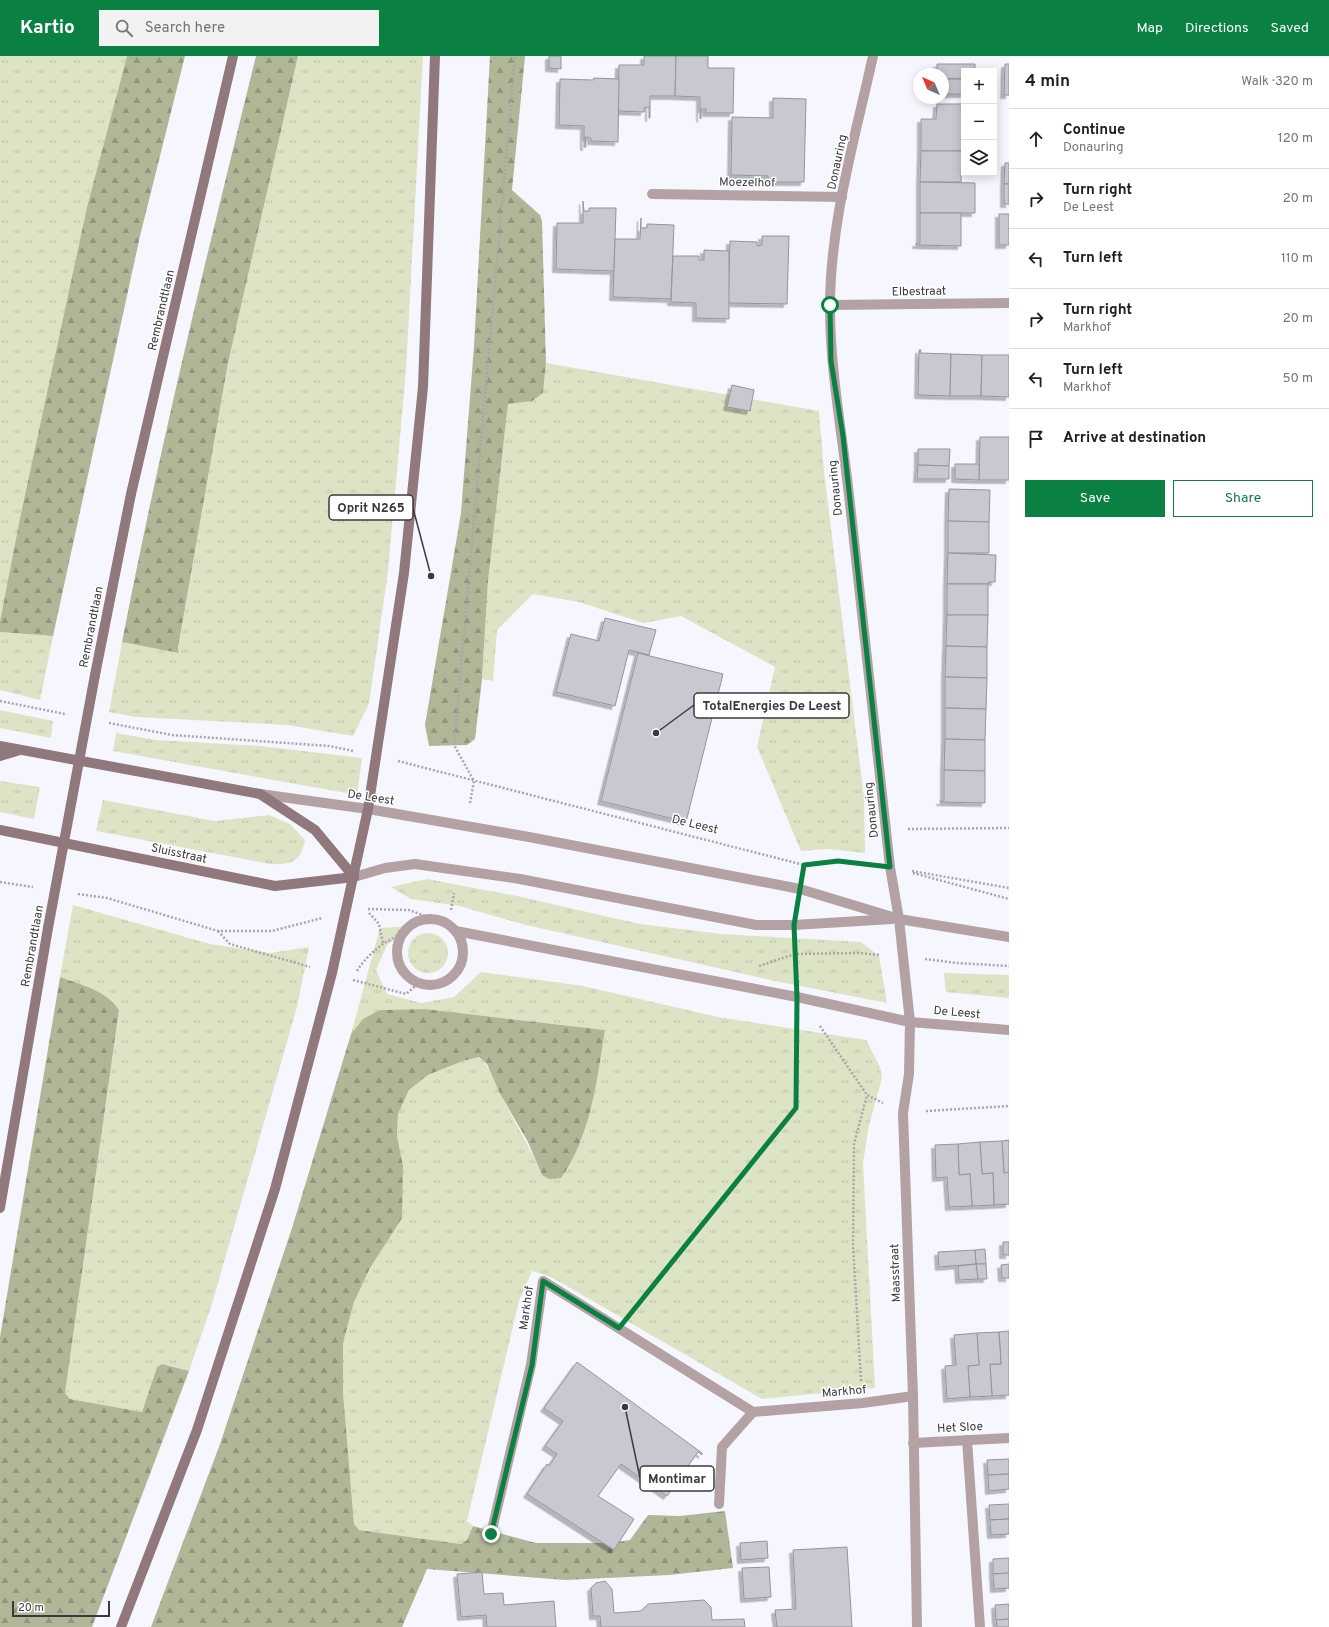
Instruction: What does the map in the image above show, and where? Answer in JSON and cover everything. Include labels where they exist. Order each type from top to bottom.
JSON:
[{"type":"main road","name":"Rembrandtlaan","points":[[0,1208],[48,928],[95,675],[131,494],[233,56]]},
{"type":"main road","points":[[121,1627],[197,1430],[275,1189],[346,914],[368,809],[404,573],[423,387],[435,56]]},
{"type":"main road","points":[[0,746],[260,794],[315,830],[354,877]]},
{"type":"main road","points":[[0,756],[19,750]]},
{"type":"main road","name":"Sluisstraat","points":[[0,830],[275,886],[354,877]]},
{"type":"street","name":"Donauring","points":[[873,56],[842,196],[834,253],[830,305],[831,361],[843,436],[890,867],[899,919]]},
{"type":"street","name":"Moezelhof","points":[[652,194],[842,196]]},
{"type":"street","name":"Elbestraat","points":[[830,305],[1009,303]]},
{"type":"street","name":"De Leest","points":[[260,794],[368,809],[529,837],[800,889],[899,919],[1009,937]]},
{"type":"street","name":"De Leest","points":[[354,877],[385,868],[415,864],[520,879],[756,925],[794,925],[899,919]]},
{"type":"street","name":"De Leest","points":[[431,918],[448,924],[456,931],[797,997],[910,1022],[1009,1030]]},
{"type":"street","points":[[431,918],[416,922],[403,933],[398,944],[397,956],[401,967],[408,977],[419,983],[431,985],[443,982],[453,976],[460,966],[463,954],[462,942],[456,931]]},
{"type":"street","name":"Maasstraat","points":[[899,919],[910,1022],[909,1074],[903,1113],[913,1396],[912,1443],[917,1627]]},
{"type":"street","name":"Markhof","points":[[491,1534],[532,1365],[543,1281],[753,1412],[863,1403],[913,1396]]},
{"type":"street","points":[[719,1504],[722,1446],[753,1412]]},
{"type":"street","name":"Het Sloe","points":[[912,1443],[1009,1438]]},
{"type":"street","points":[[967,1440],[980,1627]]},
{"type":"path","points":[[474,781],[454,745],[516,56]]},
{"type":"path","points":[[0,702],[70,715]]},
{"type":"path","name":"De Leest","points":[[102,721],[172,735],[329,746],[376,755],[804,865],[838,861],[890,867],[1009,899]]},
{"type":"path","points":[[886,829],[1009,828]]},
{"type":"path","points":[[800,889],[804,865]]},
{"type":"path","points":[[890,867],[1009,888]]},
{"type":"path","points":[[0,882],[38,888]]},
{"type":"path","points":[[76,894],[107,898],[218,931],[272,931],[310,920],[346,914]]},
{"type":"path","points":[[383,943],[379,924],[366,909],[409,910],[431,918]]},
{"type":"path","points":[[619,1328],[796,1108],[797,997],[794,925]]},
{"type":"path","points":[[755,967],[795,954],[859,953],[903,956],[957,963],[1009,966]]},
{"type":"path","points":[[863,1403],[853,1245],[854,1144],[867,1095]]},
{"type":"green space","points":[[0,56],[127,56],[87,207],[20,518],[0,621]]},
{"type":"green space","points":[[127,56],[185,56],[140,236],[53,636],[0,632],[0,621],[20,518],[87,207]]},
{"type":"green space","points":[[256,56],[298,56],[228,363],[178,648],[179,653],[122,642],[168,421]]},
{"type":"green space","points":[[298,56],[423,56],[406,370],[388,571],[369,704],[353,736],[287,725],[136,717],[109,712],[122,642],[179,652],[178,649],[228,363]]},
{"type":"green space","points":[[490,56],[525,56],[512,190],[540,215],[542,221],[546,363],[543,393],[532,401],[508,404],[488,581],[482,679],[475,739],[467,745],[429,746],[425,725],[461,513],[474,346]]},
{"type":"green space","points":[[546,363],[819,411],[824,471],[864,798],[865,853],[828,849],[801,851],[757,747],[775,667],[681,616],[643,623],[579,602],[533,594],[497,630],[493,681],[482,679],[488,581],[508,404],[543,393]]},
{"type":"green space","points":[[0,632],[53,636],[40,700],[0,690]]},
{"type":"green space","points":[[0,710],[53,721],[51,738],[0,728]]},
{"type":"green space","points":[[116,733],[156,740],[261,746],[362,758],[357,795],[113,751]]},
{"type":"green space","points":[[0,781],[40,787],[34,819],[0,812]]},
{"type":"green space","points":[[103,800],[215,821],[269,815],[290,824],[305,840],[301,853],[294,861],[284,864],[270,864],[96,831]]},
{"type":"green space","points":[[427,879],[517,896],[640,924],[722,934],[861,942],[879,956],[887,1003],[775,981],[526,925],[459,906],[411,899],[391,887]]},
{"type":"green space","points":[[73,905],[210,944],[270,953],[309,947],[297,1007],[212,1304],[189,1371],[163,1364],[157,1367],[142,1412],[70,1399],[65,1393],[119,1011],[60,977]]},
{"type":"green space","points":[[411,926],[387,945],[376,970],[387,994],[421,1003],[454,997],[481,972],[583,986],[718,1017],[866,1040],[880,1067],[882,1078],[868,1129],[863,1164],[875,1388],[762,1399],[551,1277],[532,1271],[519,1301],[467,1521],[473,1526],[467,1540],[461,1544],[359,1530],[354,1524],[343,1392],[343,1343],[354,1302],[370,1268],[403,1166],[397,1136],[398,1114],[409,1090],[428,1075],[463,1061],[479,1057],[489,1070],[542,1175],[581,1142],[596,1083],[605,1030],[425,1009],[380,1010],[351,1034],[380,928]]},
{"type":"green space","points":[[428,933],[442,939],[448,953],[442,967],[428,973],[414,967],[408,953],[414,939]]},
{"type":"green space","points":[[944,973],[1009,975],[1009,998],[946,992]]},
{"type":"green space","points":[[60,977],[100,993],[114,1003],[119,1010],[65,1393],[70,1399],[142,1412],[157,1367],[162,1364],[189,1371],[92,1627],[0,1627],[0,1337]]},
{"type":"green space","points":[[425,1009],[605,1030],[595,1087],[586,1126],[571,1162],[561,1178],[549,1179],[542,1175],[528,1142],[499,1092],[487,1064],[479,1057],[463,1061],[428,1075],[409,1090],[398,1114],[397,1136],[403,1166],[402,1218],[370,1268],[354,1302],[343,1343],[343,1392],[354,1524],[359,1530],[461,1544],[467,1540],[473,1526],[536,1543],[610,1543],[630,1540],[648,1515],[680,1516],[725,1511],[733,1568],[669,1575],[565,1580],[427,1569],[402,1627],[151,1627],[220,1444],[292,1228],[351,1034],[363,1019],[380,1010]]},
{"type":"building","points":[[549,56],[561,56],[561,69],[549,68]]},
{"type":"building","points":[[644,56],[676,56],[675,96],[650,96],[650,118],[649,107],[644,108],[644,112],[618,111],[619,65],[644,65]]},
{"type":"building","points":[[676,56],[708,56],[708,68],[734,68],[733,113],[706,113],[706,109],[701,109],[701,119],[700,97],[675,96]]},
{"type":"building","points":[[937,64],[975,64],[975,68],[961,68],[961,79],[949,79],[949,68],[937,68]]},
{"type":"building","points":[[1005,64],[1009,64],[1009,95],[1004,95]]},
{"type":"building","points":[[594,78],[619,79],[618,142],[591,141],[591,138],[585,137],[586,147],[584,147],[584,126],[559,125],[560,79],[593,80]]},
{"type":"building","points":[[949,79],[961,79],[961,94],[949,94]]},
{"type":"building","points":[[773,98],[806,99],[804,182],[768,182],[768,176],[731,175],[732,117],[773,118]]},
{"type":"building","points":[[937,104],[961,104],[961,151],[921,151],[921,119],[936,119]]},
{"type":"building","points":[[921,151],[961,151],[961,182],[920,182]]},
{"type":"building","points":[[1005,163],[1009,163],[1009,184],[1004,184]]},
{"type":"building","points":[[920,182],[975,183],[975,213],[920,213]]},
{"type":"building","points":[[1004,184],[1009,184],[1009,204],[1004,204]]},
{"type":"building","points":[[583,201],[584,211],[589,211],[589,208],[616,208],[614,271],[556,269],[557,223],[583,223]]},
{"type":"building","points":[[920,213],[961,213],[961,246],[916,245],[916,243],[920,243]]},
{"type":"building","points":[[999,214],[1009,214],[1009,245],[999,245]]},
{"type":"building","points":[[641,218],[641,228],[647,228],[647,224],[674,225],[671,299],[613,297],[615,239],[640,239]]},
{"type":"building","points":[[762,236],[789,236],[787,304],[728,303],[730,241],[757,242],[757,246],[762,245]]},
{"type":"building","points":[[704,250],[729,251],[729,319],[696,318],[696,303],[671,302],[673,256],[699,256],[699,260],[704,260]]},
{"type":"building","points":[[919,350],[921,350],[920,353],[951,354],[950,396],[918,395]]},
{"type":"building","points":[[951,354],[982,355],[981,396],[950,396]]},
{"type":"building","points":[[982,355],[1009,355],[1009,397],[981,396]]},
{"type":"building","points":[[732,385],[754,390],[750,411],[727,407]]},
{"type":"building","points":[[980,437],[1009,437],[1009,480],[979,480]]},
{"type":"building","points":[[918,449],[950,449],[949,466],[918,465]]},
{"type":"building","points":[[955,464],[979,464],[979,480],[955,479]]},
{"type":"building","points":[[918,465],[949,466],[949,479],[917,479]]},
{"type":"building","points":[[949,489],[990,490],[989,522],[948,521]]},
{"type":"building","points":[[948,521],[989,522],[989,553],[948,553]]},
{"type":"building","points":[[948,553],[996,555],[995,582],[989,582],[988,584],[947,584]]},
{"type":"building","points":[[947,584],[988,584],[988,615],[947,615]]},
{"type":"building","points":[[947,615],[988,615],[987,647],[946,646]]},
{"type":"building","points":[[605,618],[656,630],[649,655],[629,650],[615,706],[556,692],[571,634],[599,641]]},
{"type":"building","points":[[946,646],[987,647],[987,678],[945,677]]},
{"type":"building","points":[[638,653],[723,674],[686,822],[601,801]]},
{"type":"building","points":[[945,677],[987,678],[986,709],[945,708]]},
{"type":"building","points":[[945,708],[986,709],[985,740],[945,739]]},
{"type":"building","points":[[945,739],[985,740],[985,771],[944,770]]},
{"type":"building","points":[[944,770],[985,771],[985,803],[940,802],[944,801]]},
{"type":"building","points":[[1009,1140],[1009,1172],[1004,1173],[1002,1141]]},
{"type":"building","points":[[1002,1141],[1004,1173],[1009,1172],[1009,1204],[994,1205],[993,1173],[982,1174],[980,1142]]},
{"type":"building","points":[[980,1142],[982,1174],[993,1173],[994,1205],[972,1206],[970,1174],[959,1175],[958,1144]]},
{"type":"building","points":[[958,1144],[959,1175],[970,1174],[972,1206],[949,1207],[947,1177],[936,1178],[935,1145]]},
{"type":"building","points":[[1003,1242],[1009,1242],[1009,1255],[1003,1255]]},
{"type":"building","points":[[985,1249],[986,1264],[976,1264],[975,1250]]},
{"type":"building","points":[[975,1250],[976,1264],[939,1267],[938,1252]]},
{"type":"building","points":[[976,1264],[986,1264],[987,1279],[978,1279]]},
{"type":"building","points":[[976,1264],[978,1279],[959,1280],[958,1266]]},
{"type":"building","points":[[1009,1264],[1009,1278],[1002,1278],[1001,1265]]},
{"type":"building","points":[[1009,1331],[1009,1395],[992,1396],[990,1364],[1001,1364],[999,1332]]},
{"type":"building","points":[[999,1332],[1001,1364],[990,1364],[992,1396],[970,1397],[968,1366],[979,1365],[977,1333]]},
{"type":"building","points":[[977,1333],[979,1365],[968,1366],[970,1397],[947,1399],[945,1366],[956,1365],[954,1335]]},
{"type":"building","points":[[577,1362],[702,1453],[702,1455],[698,1452],[667,1496],[621,1464],[598,1496],[634,1519],[614,1550],[527,1494],[547,1464],[549,1466],[557,1454],[545,1446],[563,1421],[544,1408]]},
{"type":"building","points":[[1009,1459],[1009,1474],[988,1475],[987,1460]]},
{"type":"building","points":[[1009,1474],[1009,1489],[989,1491],[988,1475]]},
{"type":"building","points":[[1009,1504],[1009,1519],[990,1520],[989,1505]]},
{"type":"building","points":[[1009,1519],[1009,1534],[991,1535],[990,1520]]},
{"type":"building","points":[[767,1541],[768,1558],[741,1560],[740,1543]]},
{"type":"building","points":[[847,1547],[852,1627],[777,1627],[775,1610],[796,1609],[793,1550]]},
{"type":"building","points":[[1009,1558],[1009,1573],[993,1574],[993,1559]]},
{"type":"building","points":[[769,1567],[771,1597],[744,1599],[742,1568]]},
{"type":"building","points":[[482,1572],[484,1594],[503,1593],[504,1605],[554,1601],[556,1627],[487,1627],[486,1615],[461,1617],[457,1574]]},
{"type":"building","points":[[1009,1573],[1009,1588],[994,1589],[993,1574]]},
{"type":"building","points":[[605,1581],[612,1589],[614,1613],[641,1611],[648,1604],[704,1600],[711,1607],[712,1620],[744,1619],[745,1627],[601,1627],[600,1616],[593,1616],[591,1588],[596,1583]]},
{"type":"building","points":[[1009,1604],[1009,1619],[996,1620],[995,1605]]},
{"type":"building","points":[[1009,1619],[1009,1627],[997,1627],[996,1620]]},
{"type":"place","name":"Oprit N265","points":[[431,576]]},
{"type":"place","name":"TotalEnergies De Leest","points":[[656,733]]},
{"type":"place","name":"Montimar","points":[[625,1407]]},
{"type":"route","points":[[491,1534],[532,1365],[543,1281],[619,1328],[796,1108],[797,997],[794,925],[804,865],[838,861],[890,867],[843,436],[831,361],[830,305]]}]
